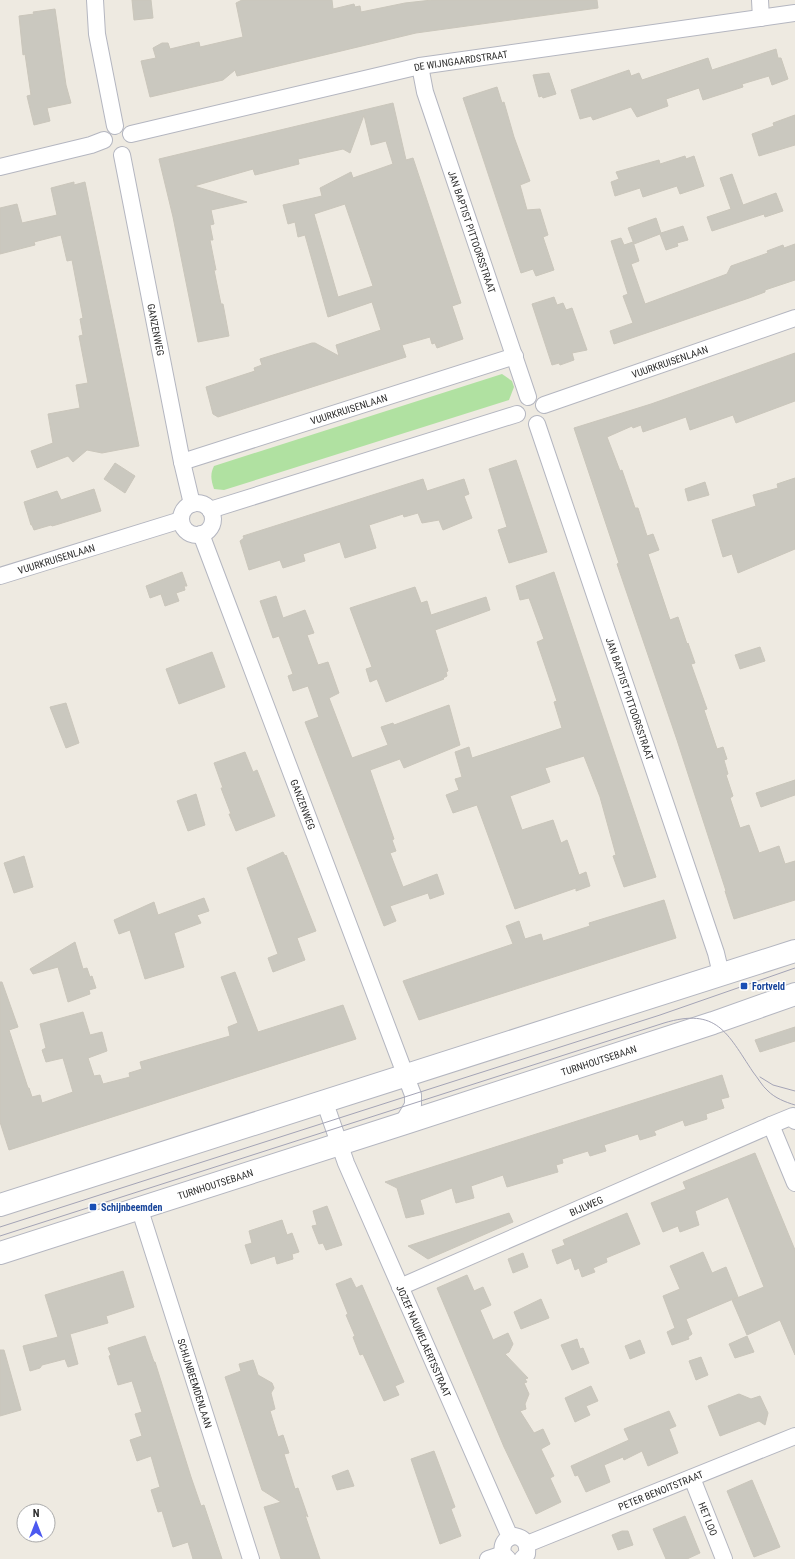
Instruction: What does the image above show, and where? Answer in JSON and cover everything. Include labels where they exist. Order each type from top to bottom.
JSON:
[{"type":"main road","points":[[0,1205],[325,1103],[406,1075],[795,951]]},
{"type":"main road","name":"TURNHOUTSEBAAN","points":[[0,1252],[402,1124],[713,1023],[795,994]]},
{"type":"street","points":[[95,0],[97,34],[115,126]]},
{"type":"street","points":[[760,0],[761,18]]},
{"type":"street","name":"DE WIJNGAARDSTRAAT","points":[[131,134],[420,66],[795,13]]},
{"type":"street","name":"JAN BAPTIST PITTOORSSTRAAT","points":[[420,66],[425,92],[528,397]]},
{"type":"street","points":[[115,126],[124,127],[131,134],[133,140],[130,149],[122,155],[113,154],[109,151],[104,140],[107,132],[115,126]]},
{"type":"street","points":[[0,167],[91,145],[104,140]]},
{"type":"street","name":"GANZENWEG","points":[[122,155],[182,462],[192,504]]},
{"type":"street","name":"VUURKRUISENLAAN","points":[[544,405],[795,318]]},
{"type":"street","name":"VUURKRUISENLAAN","points":[[182,462],[515,356]]},
{"type":"street","points":[[524,398],[538,398],[544,405],[545,414],[537,424],[526,425],[522,423],[517,414],[518,405],[524,398]]},
{"type":"street","points":[[210,510],[517,414]]},
{"type":"street","name":"JAN BAPTIST PITTOORSSTRAAT","points":[[537,424],[717,958],[721,974]]},
{"type":"street","points":[[192,504],[202,504],[210,510],[212,522],[206,532],[196,535],[185,530],[181,520],[184,510],[192,504]]},
{"type":"street","name":"VUURKRUISENLAAN","points":[[0,576],[181,520]]},
{"type":"street","name":"GANZENWEG","points":[[201,534],[406,1075]]},
{"type":"street","points":[[402,1124],[413,1105],[413,1095],[406,1075]]},
{"type":"street","points":[[325,1103],[339,1144]]},
{"type":"street","name":"BIJLWEG","points":[[400,1287],[771,1125],[793,1116],[795,1121]]},
{"type":"street","points":[[771,1125],[795,1183]]},
{"type":"street","name":"JOZEF NAUWELAERTSSTRAAT","points":[[339,1144],[510,1537]]},
{"type":"street","name":"SCHIJNBEEMDENLAAN","points":[[139,1207],[251,1559]]},
{"type":"street","name":"PETER BENOITSTRAAT","points":[[524,1552],[692,1478],[795,1436]]},
{"type":"street","name":"HET LOO","points":[[692,1478],[724,1559]]},
{"type":"street","points":[[488,1559],[506,1556],[502,1549],[503,1544],[510,1537],[515,1536],[520,1537],[524,1552]]},
{"type":"green space","points":[[502,374],[512,381],[514,387],[509,400],[224,490],[214,489],[211,477],[214,466]]},
{"type":"building","points":[[132,0],[151,0],[153,18],[134,20]]},
{"type":"building","points":[[242,0],[332,0],[333,9],[354,4],[355,7],[360,6],[361,12],[405,3],[432,0],[597,0],[598,8],[416,33],[237,76],[235,70],[223,80],[150,97],[141,61],[156,58],[153,48],[162,43],[168,43],[170,49],[199,42],[200,47],[243,37],[236,3]]},
{"type":"building","points":[[55,9],[66,85],[71,103],[47,108],[50,121],[34,125],[27,96],[31,95],[25,54],[23,55],[19,16],[34,14],[33,12]]},
{"type":"building","points":[[776,49],[778,58],[781,58],[788,79],[772,85],[769,76],[742,84],[743,87],[703,100],[699,88],[666,99],[668,106],[637,117],[631,107],[593,120],[591,116],[580,119],[571,90],[629,70],[631,76],[639,73],[642,80],[708,58],[712,70]]},
{"type":"building","points":[[549,73],[556,94],[543,98],[542,96],[539,97],[533,75]]},
{"type":"building","points":[[497,87],[502,103],[504,102],[514,137],[530,181],[520,185],[527,210],[540,209],[548,235],[543,237],[554,270],[536,276],[533,269],[521,273],[463,98]]},
{"type":"building","points":[[393,103],[406,160],[413,158],[461,303],[452,306],[463,339],[437,348],[435,343],[432,344],[430,337],[402,345],[406,357],[218,417],[213,414],[206,387],[255,371],[254,368],[262,365],[260,359],[312,343],[315,343],[339,356],[336,345],[381,330],[372,302],[328,317],[305,235],[298,237],[295,222],[288,224],[283,205],[322,196],[320,188],[351,172],[353,178],[393,164],[386,141],[371,145],[364,115],[350,153],[343,149],[298,159],[299,164],[255,175],[253,169],[194,186],[247,202],[211,210],[214,224],[210,225],[213,240],[210,240],[216,270],[214,270],[221,304],[223,304],[229,336],[198,342],[173,217],[159,159]],"holes":[[[345,204],[373,286],[338,297],[314,214]]]},
{"type":"building","points":[[795,115],[795,145],[759,156],[752,134],[774,126],[773,123]]},
{"type":"building","points":[[685,156],[686,159],[694,156],[704,186],[680,194],[677,186],[643,197],[640,188],[615,196],[611,182],[619,179],[616,172],[659,160],[660,164]]},
{"type":"building","points":[[732,174],[743,205],[776,193],[783,211],[765,217],[764,214],[712,231],[707,217],[731,209],[720,178]]},
{"type":"building","points":[[74,182],[74,185],[85,182],[139,446],[102,453],[87,450],[73,462],[68,456],[37,468],[31,451],[53,443],[48,414],[80,408],[76,385],[88,383],[79,336],[83,335],[80,319],[83,318],[72,260],[67,261],[61,235],[34,242],[35,245],[0,254],[0,208],[17,204],[22,223],[57,215],[51,188]]},
{"type":"building","points":[[656,218],[661,233],[683,226],[688,240],[677,243],[678,246],[666,250],[660,234],[634,244],[628,228]]},
{"type":"building","points":[[621,238],[624,245],[633,242],[639,261],[631,264],[645,304],[727,274],[731,266],[768,253],[767,251],[783,245],[784,248],[795,244],[795,280],[765,290],[765,292],[749,298],[614,344],[610,331],[633,323],[623,296],[628,294],[611,241]]},
{"type":"building","points":[[554,297],[557,305],[563,303],[566,310],[572,308],[587,350],[572,353],[574,360],[560,365],[559,363],[552,365],[532,304]]},
{"type":"building","points":[[795,353],[795,401],[736,423],[733,415],[690,430],[686,417],[643,432],[641,425],[633,428],[632,426],[607,437],[620,471],[622,470],[635,508],[638,508],[647,536],[653,534],[659,550],[648,554],[670,620],[678,617],[695,663],[691,664],[707,709],[704,710],[717,749],[723,747],[727,759],[724,760],[728,774],[726,775],[733,796],[730,798],[740,828],[749,825],[759,853],[779,846],[785,864],[795,861],[795,900],[734,919],[677,740],[617,564],[619,563],[574,428],[651,404]]},
{"type":"building","points":[[516,460],[547,552],[509,563],[498,530],[507,527],[489,469]]},
{"type":"building","points":[[115,463],[135,476],[125,493],[104,479]]},
{"type":"building","points":[[795,478],[795,549],[738,573],[732,554],[723,557],[712,520],[756,506],[753,495],[778,488],[777,484]]},
{"type":"building","points":[[423,479],[427,491],[464,479],[469,494],[464,496],[472,518],[443,530],[439,520],[422,523],[418,513],[404,517],[403,514],[369,525],[376,548],[345,558],[340,542],[303,554],[305,561],[283,568],[280,560],[249,570],[240,541],[244,538],[243,536]]},
{"type":"building","points":[[705,482],[709,495],[688,501],[685,489]]},
{"type":"building","points":[[94,489],[101,511],[34,530],[24,502],[57,491],[61,500]]},
{"type":"building","points":[[182,572],[187,586],[184,586],[185,590],[176,593],[179,601],[165,606],[161,594],[150,598],[146,586]]},
{"type":"building","points":[[554,572],[656,877],[624,887],[613,856],[616,855],[600,797],[584,756],[545,768],[550,782],[510,796],[522,830],[553,820],[561,843],[567,840],[579,875],[586,872],[590,886],[576,891],[576,888],[515,909],[477,805],[453,813],[446,795],[459,790],[455,779],[462,777],[455,752],[469,747],[472,758],[562,728],[554,702],[557,701],[537,642],[544,639],[529,598],[520,600],[516,586]]},
{"type":"building","points":[[415,587],[421,603],[427,601],[431,615],[486,597],[490,610],[435,630],[448,671],[446,672],[447,676],[443,678],[444,679],[386,702],[377,679],[370,682],[366,669],[372,667],[350,608]]},
{"type":"building","points":[[276,596],[283,618],[305,610],[314,633],[307,635],[318,665],[328,662],[339,693],[329,698],[352,758],[388,745],[381,727],[393,723],[394,725],[449,705],[460,745],[404,768],[400,759],[370,770],[394,839],[392,840],[396,851],[390,853],[403,887],[437,874],[444,894],[430,899],[428,893],[390,906],[396,921],[384,926],[305,722],[319,717],[308,686],[293,691],[288,676],[293,674],[279,636],[273,638],[260,601]]},
{"type":"building","points":[[760,647],[765,661],[740,669],[735,655]]},
{"type":"building","points":[[212,652],[225,687],[179,704],[166,669]]},
{"type":"building","points":[[66,703],[79,743],[66,748],[50,707]]},
{"type":"building","points":[[245,752],[253,772],[257,770],[275,816],[236,831],[229,814],[231,814],[221,788],[223,788],[214,763]]},
{"type":"building","points":[[795,780],[795,795],[761,807],[756,793]]},
{"type":"building","points":[[196,794],[205,825],[188,831],[177,801]]},
{"type":"building","points":[[283,852],[285,856],[286,855],[316,931],[297,938],[305,960],[273,972],[268,958],[278,954],[247,868]]},
{"type":"building","points":[[24,856],[33,887],[14,893],[4,863]]},
{"type":"building","points":[[204,898],[209,911],[197,915],[201,923],[174,933],[184,967],[145,979],[130,930],[119,934],[114,920],[154,902],[158,915]]},
{"type":"building","points":[[664,900],[676,938],[419,1020],[403,981],[513,944],[506,926],[519,921],[525,939],[541,934],[543,941],[590,926],[589,923]]},
{"type":"building","points":[[75,942],[83,969],[87,968],[90,977],[92,976],[96,988],[89,990],[90,994],[68,1002],[58,967],[33,974],[30,969]]},
{"type":"building","points":[[235,972],[258,1032],[343,1005],[356,1039],[9,1150],[0,1122],[0,982],[2,982],[18,1027],[9,1030],[28,1088],[32,1097],[40,1095],[42,1103],[73,1092],[63,1058],[46,1062],[42,1050],[46,1048],[40,1024],[83,1012],[90,1035],[102,1032],[107,1051],[88,1058],[94,1076],[100,1075],[103,1084],[130,1077],[129,1073],[142,1069],[140,1062],[230,1036],[228,1027],[238,1023],[221,977]]},
{"type":"building","points":[[795,1027],[795,1041],[760,1052],[755,1040]]},
{"type":"building","points":[[722,1075],[729,1097],[721,1099],[724,1108],[706,1114],[707,1119],[685,1126],[683,1120],[654,1131],[656,1135],[640,1140],[638,1134],[604,1145],[606,1151],[590,1156],[588,1151],[562,1159],[563,1163],[556,1165],[558,1172],[507,1187],[503,1175],[471,1186],[474,1198],[456,1203],[452,1188],[420,1200],[424,1214],[406,1218],[397,1188],[385,1182]]},
{"type":"building","points":[[755,1153],[795,1250],[795,1355],[780,1320],[747,1335],[732,1300],[764,1287],[728,1197],[695,1211],[699,1225],[680,1232],[678,1226],[663,1232],[651,1203],[686,1189],[683,1182]]},
{"type":"building","points":[[327,1206],[342,1245],[326,1250],[323,1243],[319,1244],[312,1226],[317,1225],[313,1211]]},
{"type":"building","points":[[509,1213],[513,1222],[428,1259],[408,1246]]},
{"type":"building","points":[[627,1213],[640,1244],[606,1258],[607,1262],[593,1268],[595,1272],[582,1277],[579,1268],[575,1270],[571,1258],[557,1264],[552,1250],[565,1245],[563,1240]]},
{"type":"building","points":[[282,1220],[287,1235],[292,1233],[299,1252],[292,1254],[293,1259],[277,1264],[275,1256],[251,1264],[245,1245],[252,1243],[249,1231]]},
{"type":"building","points":[[703,1252],[712,1273],[726,1267],[738,1297],[686,1319],[692,1334],[688,1337],[689,1339],[672,1345],[667,1332],[675,1328],[663,1296],[680,1289],[670,1266]]},
{"type":"building","points":[[523,1253],[528,1267],[513,1273],[508,1259]]},
{"type":"building","points":[[123,1271],[134,1307],[106,1316],[108,1323],[70,1334],[78,1364],[68,1367],[65,1359],[42,1365],[40,1368],[30,1371],[23,1346],[58,1337],[45,1295]]},
{"type":"building","points":[[467,1275],[474,1291],[483,1287],[491,1305],[480,1310],[493,1340],[508,1333],[513,1344],[509,1352],[505,1354],[528,1378],[525,1379],[527,1382],[524,1383],[529,1394],[525,1404],[526,1409],[520,1411],[534,1433],[543,1429],[550,1444],[541,1449],[554,1476],[550,1478],[561,1502],[536,1514],[504,1447],[437,1288]]},
{"type":"building","points":[[351,1278],[356,1288],[362,1285],[404,1382],[395,1386],[399,1395],[384,1401],[363,1354],[360,1355],[353,1337],[355,1336],[346,1315],[348,1314],[336,1284]]},
{"type":"building","points":[[541,1299],[549,1318],[521,1329],[514,1312]]},
{"type":"building","points":[[145,1336],[155,1362],[201,1506],[204,1505],[222,1559],[193,1559],[188,1542],[173,1547],[162,1511],[158,1512],[151,1490],[160,1487],[151,1456],[137,1461],[130,1440],[142,1436],[135,1414],[142,1412],[132,1381],[118,1385],[108,1348]]},
{"type":"building","points":[[747,1336],[754,1352],[735,1358],[729,1344]]},
{"type":"building","points":[[577,1339],[580,1349],[583,1348],[589,1363],[572,1370],[561,1345]]},
{"type":"building","points":[[640,1340],[645,1353],[630,1359],[625,1346]]},
{"type":"building","points":[[0,1350],[4,1350],[21,1410],[0,1416]]},
{"type":"building","points":[[701,1357],[708,1375],[696,1380],[689,1361]]},
{"type":"building","points":[[253,1360],[258,1375],[272,1383],[274,1388],[271,1393],[275,1409],[270,1411],[278,1437],[283,1435],[289,1453],[284,1454],[295,1489],[298,1488],[308,1517],[305,1515],[320,1559],[281,1559],[264,1507],[281,1502],[262,1490],[225,1377],[241,1371],[239,1364]]},
{"type":"building","points":[[591,1386],[598,1401],[586,1406],[590,1415],[575,1422],[565,1398]]},
{"type":"building","points":[[739,1394],[751,1399],[760,1396],[768,1413],[765,1425],[759,1421],[720,1436],[708,1406]]},
{"type":"building","points":[[669,1411],[676,1426],[669,1429],[678,1453],[648,1466],[642,1451],[624,1460],[623,1457],[604,1465],[610,1482],[586,1492],[578,1475],[575,1476],[571,1466],[629,1440],[624,1429]]},
{"type":"building","points":[[434,1451],[455,1507],[451,1509],[461,1536],[440,1544],[411,1459]]},
{"type":"building","points":[[348,1470],[354,1486],[337,1490],[332,1476]]},
{"type":"building","points":[[752,1480],[780,1547],[754,1557],[727,1491]]},
{"type":"building","points":[[685,1516],[700,1553],[687,1559],[666,1559],[653,1529]]},
{"type":"building","points":[[622,1531],[628,1531],[633,1545],[618,1550],[612,1535]]},
{"type":"tram line","points":[[0,1227],[660,1015],[795,968]]},
{"type":"tram line","points":[[0,1236],[664,1023],[682,1019],[697,1018],[709,1021],[719,1027],[736,1046],[766,1089],[777,1098],[795,1105]]},
{"type":"tram line","points":[[760,1077],[773,1085],[795,1091]]},
{"type":"place","name":"Fortveld","points":[[744,986]]},
{"type":"place","name":"Schijnbeemden","points":[[93,1207]]}]
